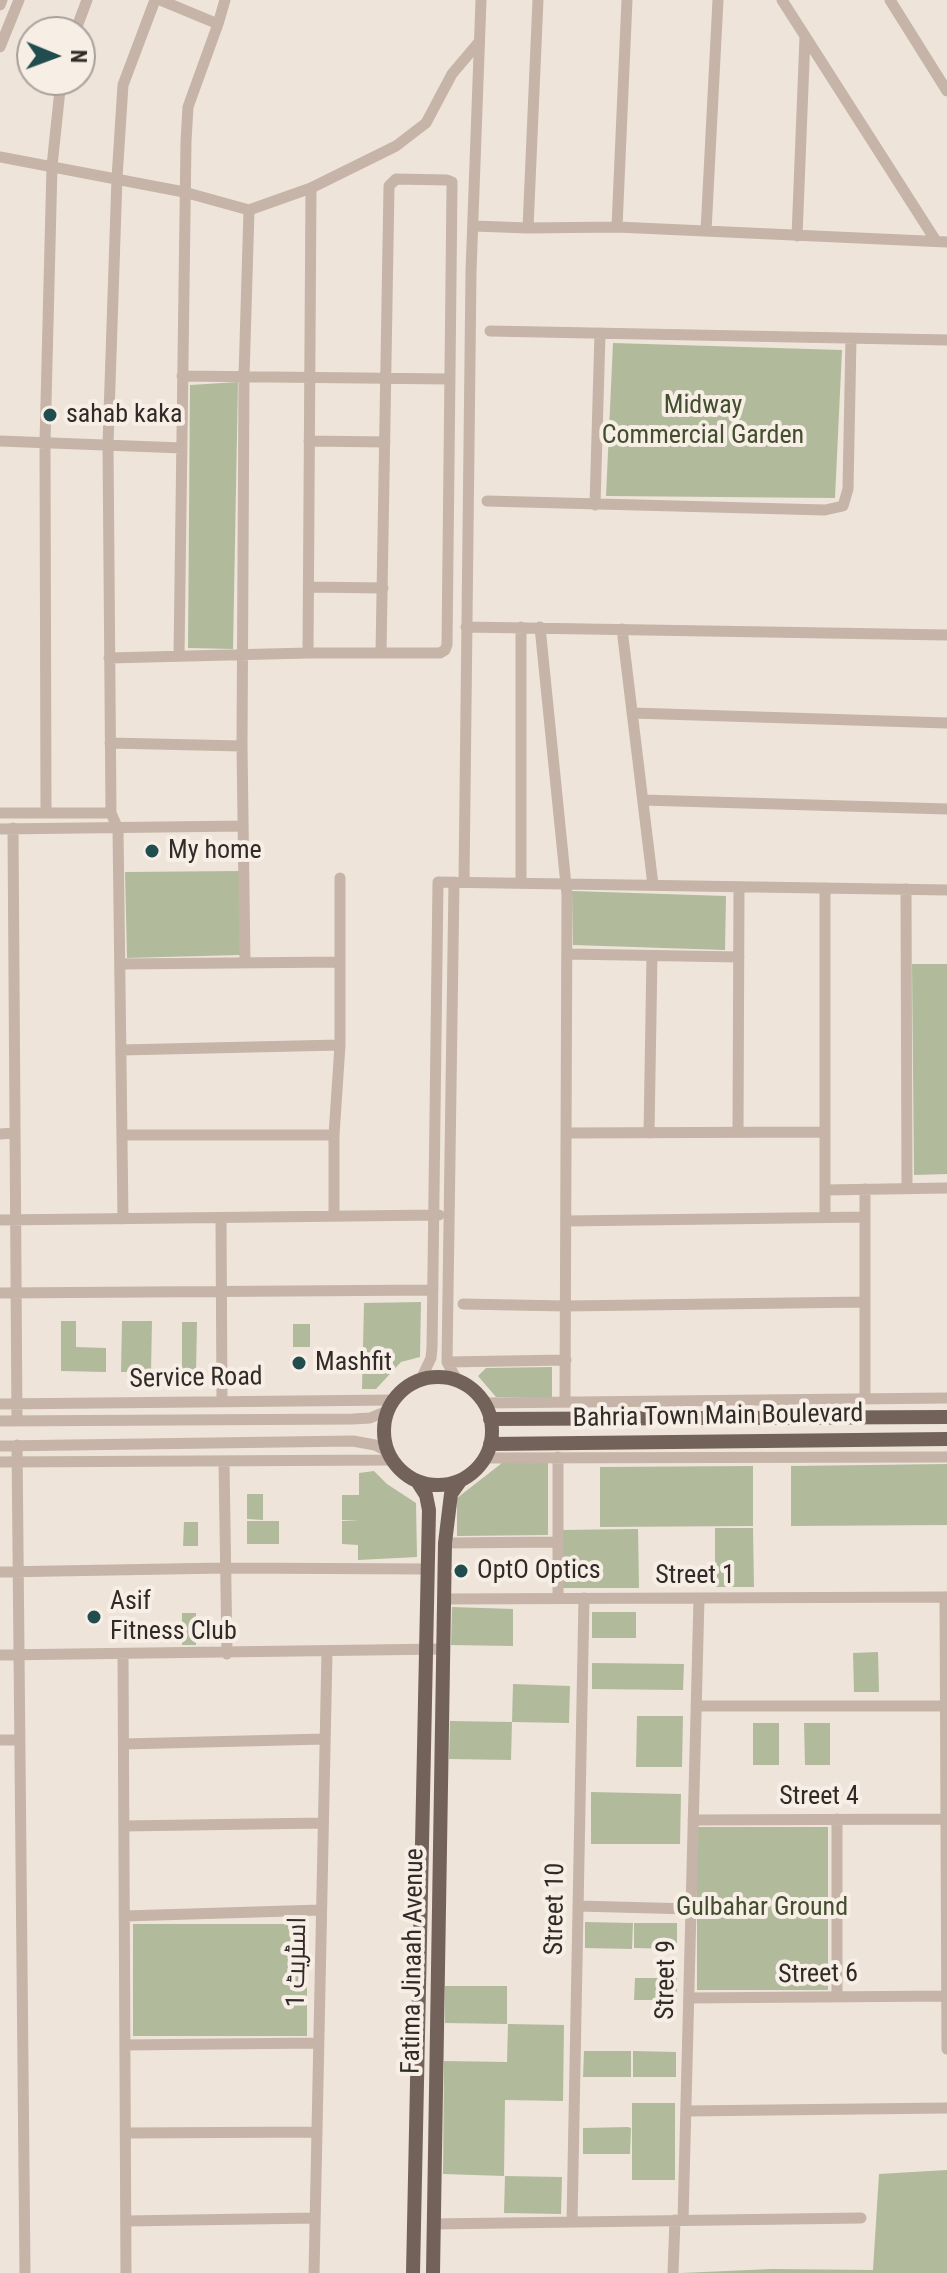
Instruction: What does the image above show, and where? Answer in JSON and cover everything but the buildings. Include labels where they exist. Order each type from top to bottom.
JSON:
[{"type":"main road","points":[[439,1377],[457,1380],[484,1403],[490,1419],[487,1451],[470,1474],[461,1480],[439,1485],[417,1481],[390,1456],[384,1432],[390,1406],[401,1391],[421,1379],[439,1377]]},
{"type":"main road","name":"Bahria Town Main Boulevard","points":[[490,1419],[947,1417]]},
{"type":"main road","name":"Bahria Town Main Boulevard","points":[[487,1451],[947,1439]]},
{"type":"main road","name":"Fatima Jinaah Avenue","points":[[433,2273],[445,1543],[451,1494],[461,1480]]},
{"type":"main road","name":"Fatima Jinaah Avenue","points":[[413,2273],[429,1503],[417,1481]]},
{"type":"street","points":[[0,47],[19,0]]},
{"type":"street","points":[[123,1219],[118,829],[111,813],[108,444],[123,85],[158,0],[218,24]]},
{"type":"street","points":[[179,656],[184,192],[188,107],[225,0]]},
{"type":"street","points":[[457,1380],[447,1362],[449,1214],[481,0]]},
{"type":"street","points":[[528,228],[538,0]]},
{"type":"street","points":[[617,227],[627,0]]},
{"type":"street","points":[[706,231],[718,0]]},
{"type":"street","points":[[782,0],[941,242]]},
{"type":"street","points":[[890,0],[947,91]]},
{"type":"street","points":[[797,236],[805,37]]},
{"type":"street","points":[[0,157],[184,192],[249,210],[311,188],[396,146],[426,123],[452,74],[479,42]]},
{"type":"street","points":[[46,812],[45,442],[52,166],[59,96]]},
{"type":"street","points":[[109,658],[440,653],[447,645],[452,182],[396,179],[389,186],[381,653]]},
{"type":"street","points":[[308,653],[311,188]]},
{"type":"street","points":[[245,962],[242,746],[244,377],[249,210]]},
{"type":"street","points":[[474,226],[617,227],[941,242]]},
{"type":"street","points":[[490,331],[947,340]]},
{"type":"street","points":[[595,505],[600,333]]},
{"type":"street","points":[[487,501],[825,510],[843,506],[848,489],[851,338]]},
{"type":"street","points":[[182,376],[450,379]]},
{"type":"street","points":[[0,441],[182,448]]},
{"type":"street","points":[[309,441],[385,442]]},
{"type":"street","points":[[309,587],[383,588]]},
{"type":"street","points":[[466,627],[947,635]]},
{"type":"street","points":[[521,627],[521,883]]},
{"type":"street","points":[[540,627],[566,884],[565,1401]]},
{"type":"street","points":[[622,629],[653,885]]},
{"type":"street","points":[[632,713],[947,723]]},
{"type":"street","points":[[110,743],[242,746]]},
{"type":"street","points":[[643,800],[947,809]]},
{"type":"street","points":[[0,813],[111,813]]},
{"type":"street","points":[[0,829],[243,826]]},
{"type":"street","points":[[13,828],[17,1421]]},
{"type":"street","points":[[334,1216],[334,1135],[340,1045],[340,878]]},
{"type":"street","points":[[421,1379],[431,1358],[438,882],[947,890]]},
{"type":"street","points":[[738,1132],[739,887]]},
{"type":"street","points":[[825,888],[825,1217]]},
{"type":"street","points":[[906,889],[907,1188]]},
{"type":"street","points":[[567,954],[739,957]]},
{"type":"street","points":[[649,1133],[652,956]]},
{"type":"street","points":[[120,964],[340,962]]},
{"type":"street","points":[[121,1050],[340,1045]]},
{"type":"street","points":[[567,1133],[825,1132]]},
{"type":"street","points":[[0,1134],[15,1133]]},
{"type":"street","points":[[122,1135],[334,1135]]},
{"type":"street","points":[[825,1190],[947,1188]]},
{"type":"street","points":[[865,1189],[865,1399]]},
{"type":"street","points":[[0,1220],[449,1214]]},
{"type":"street","points":[[566,1221],[865,1217]]},
{"type":"street","points":[[221,1218],[222,1401]]},
{"type":"street","points":[[0,1293],[433,1290]]},
{"type":"street","points":[[463,1304],[566,1306],[865,1302]]},
{"type":"street","points":[[447,1362],[566,1360]]},
{"type":"street","points":[[484,1403],[947,1398]]},
{"type":"street","name":"Service Road","points":[[0,1404],[222,1401],[390,1406]]},
{"type":"street","points":[[0,1421],[353,1419],[376,1416],[390,1406]]},
{"type":"street","points":[[0,1446],[353,1441],[367,1442],[390,1456]]},
{"type":"street","points":[[17,1445],[25,2273]]},
{"type":"street","points":[[487,1451],[558,1457],[947,1457]]},
{"type":"street","points":[[0,1462],[224,1461],[390,1456]]},
{"type":"street","points":[[558,1457],[558,1598]]},
{"type":"street","points":[[224,1461],[227,1654]]},
{"type":"street","points":[[445,1543],[558,1542]]},
{"type":"street","points":[[0,1572],[224,1568],[428,1569]]},
{"type":"street","points":[[946,1597],[947,2049]]},
{"type":"street","name":"Street 1","points":[[444,1599],[946,1597]]},
{"type":"street","name":"Street 10","points":[[572,2222],[584,1598]]},
{"type":"street","name":"Street 9","points":[[673,2273],[686,2111],[699,1598]]},
{"type":"street","points":[[0,1655],[443,1649]]},
{"type":"street","name":"اسٹریٹ 1","points":[[314,2273],[327,1652]]},
{"type":"street","points":[[123,1654],[126,2273]]},
{"type":"street","points":[[696,1706],[945,1706]]},
{"type":"street","points":[[124,1744],[325,1739]]},
{"type":"street","points":[[0,1740],[19,1740]]},
{"type":"street","points":[[837,1819],[837,1997]]},
{"type":"street","name":"Street 4","points":[[693,1820],[946,1819]]},
{"type":"street","points":[[124,1826],[323,1823]]},
{"type":"street","points":[[578,1906],[691,1909]]},
{"type":"street","points":[[125,1916],[321,1910]]},
{"type":"street","name":"Street 6","points":[[689,1998],[947,1996]]},
{"type":"street","points":[[125,2045],[318,2043]]},
{"type":"street","points":[[686,2111],[947,2108]]},
{"type":"street","points":[[126,2133],[316,2132]]},
{"type":"street","points":[[126,2221],[314,2218]]},
{"type":"street","points":[[434,2224],[861,2218]]},
{"type":"green space","name":"Midway Commercial Garden","points":[[613,343],[842,350],[835,498],[606,496]]},
{"type":"green space","points":[[238,382],[233,649],[188,648],[190,385]]},
{"type":"green space","points":[[239,871],[240,955],[127,958],[125,872]]},
{"type":"green space","points":[[572,891],[726,896],[725,950],[573,945]]},
{"type":"green space","points":[[912,964],[947,964],[947,1174],[914,1175]]},
{"type":"green space","points":[[421,1302],[420,1357],[401,1362],[376,1389],[362,1389],[364,1303]]},
{"type":"green space","points":[[61,1321],[76,1321],[76,1347],[106,1348],[106,1372],[61,1371]]},
{"type":"green space","points":[[122,1321],[152,1321],[151,1372],[121,1372]]},
{"type":"green space","points":[[182,1322],[197,1322],[196,1372],[182,1372]]},
{"type":"green space","points":[[293,1324],[310,1324],[310,1347],[293,1347]]},
{"type":"green space","points":[[552,1367],[552,1397],[496,1397],[478,1376],[486,1368]]},
{"type":"green space","points":[[548,1462],[548,1535],[457,1536],[457,1498],[502,1463]]},
{"type":"green space","points":[[947,1464],[947,1525],[791,1526],[791,1466]]},
{"type":"green space","points":[[753,1466],[753,1526],[600,1527],[600,1467]]},
{"type":"green space","points":[[374,1471],[387,1484],[416,1503],[417,1557],[358,1560],[358,1545],[342,1544],[342,1521],[359,1521],[342,1520],[342,1495],[359,1495],[359,1473]]},
{"type":"green space","points":[[247,1494],[263,1494],[263,1520],[247,1519]]},
{"type":"green space","points":[[247,1521],[279,1521],[279,1544],[247,1544]]},
{"type":"green space","points":[[184,1522],[198,1522],[198,1546],[183,1546]]},
{"type":"green space","points":[[715,1528],[753,1528],[754,1587],[715,1587]]},
{"type":"green space","points":[[638,1529],[639,1588],[562,1588],[561,1530]]},
{"type":"green space","points":[[452,1607],[513,1609],[513,1646],[451,1645]]},
{"type":"green space","points":[[592,1612],[636,1612],[636,1638],[592,1638]]},
{"type":"green space","points":[[182,1613],[196,1613],[196,1645],[182,1645]]},
{"type":"green space","points":[[878,1652],[879,1692],[854,1692],[853,1653]]},
{"type":"green space","points":[[592,1663],[684,1664],[683,1690],[592,1689]]},
{"type":"green space","points":[[513,1684],[570,1686],[569,1723],[512,1722]]},
{"type":"green space","points":[[637,1716],[683,1716],[682,1767],[636,1767]]},
{"type":"green space","points":[[450,1721],[512,1722],[511,1760],[449,1759]]},
{"type":"green space","points":[[753,1723],[779,1723],[779,1765],[753,1765]]},
{"type":"green space","points":[[804,1723],[830,1723],[830,1765],[805,1765]]},
{"type":"green space","points":[[591,1792],[681,1794],[680,1844],[591,1844]]},
{"type":"green space","name":"Gulbahar Ground","points":[[697,1827],[828,1827],[828,1990],[697,1990]]},
{"type":"green space","points":[[585,1922],[633,1923],[632,1949],[585,1948]]},
{"type":"green space","points":[[634,1923],[677,1923],[677,1949],[634,1948]]},
{"type":"green space","points":[[133,1924],[307,1924],[307,2036],[133,2036]]},
{"type":"green space","points":[[635,1978],[677,1978],[677,2000],[634,2000]]},
{"type":"green space","points":[[445,1986],[507,1986],[507,2024],[445,2023]]},
{"type":"green space","points":[[508,2024],[564,2025],[563,2101],[505,2100],[504,2176],[443,2174],[444,2061],[507,2062]]},
{"type":"green space","points":[[584,2051],[631,2051],[631,2077],[583,2077]]},
{"type":"green space","points":[[633,2051],[676,2052],[676,2077],[633,2077]]},
{"type":"green space","points":[[632,2103],[675,2103],[675,2180],[632,2180]]},
{"type":"green space","points":[[583,2128],[631,2128],[630,2154],[583,2154]]},
{"type":"green space","points":[[947,2170],[947,2273],[681,2273],[772,2269],[873,2270],[879,2174]]},
{"type":"green space","points":[[505,2176],[562,2177],[561,2214],[504,2213]]},
{"type":"place","name":"sahab kaka","points":[[50,415]]},
{"type":"place","name":"My home","points":[[152,851]]},
{"type":"place","name":"Mashfit","points":[[299,1363]]},
{"type":"place","name":"OptO Optics","points":[[461,1571]]},
{"type":"place","name":"Asif Fitness Club","points":[[94,1617]]}]
